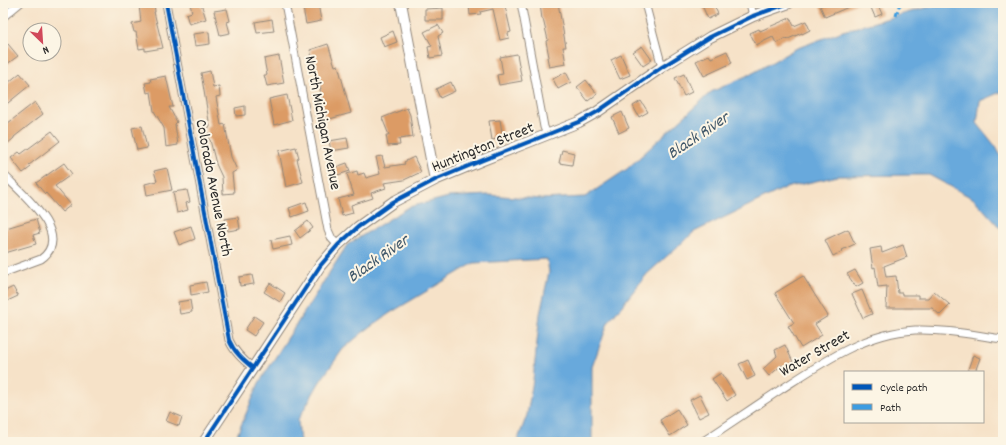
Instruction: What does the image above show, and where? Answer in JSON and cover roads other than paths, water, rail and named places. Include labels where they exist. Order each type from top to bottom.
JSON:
[{"type":"street","points":[[3,17],[20,3]]},
{"type":"street","name":"Colorado Avenue North","points":[[166,3],[229,340],[232,347],[253,368]]},
{"type":"street","name":"North Michigan Avenue","points":[[284,3],[328,230],[332,239],[338,245]]},
{"type":"street","points":[[401,3],[412,69],[435,180]]},
{"type":"street","points":[[521,3],[544,127],[547,134]]},
{"type":"street","points":[[645,3],[662,67]]},
{"type":"street","points":[[750,3],[753,16]]},
{"type":"street","name":"Huntington Street","points":[[204,442],[320,266],[338,245],[358,227],[393,202],[435,180],[579,122],[597,112],[662,67],[710,37],[753,16],[788,3]]},
{"type":"street","points":[[3,174],[44,216],[49,225],[52,239],[51,248],[41,259],[3,273]]},
{"type":"street","name":"Water Street","points":[[702,442],[820,364],[845,350],[881,336],[909,331],[933,330],[1003,339]]},
{"type":"water","name":"Black River","points":[[947,3],[1003,3],[1003,91],[980,101],[977,123],[996,147],[1003,160],[1003,231],[974,199],[929,175],[919,175],[838,176],[785,188],[694,232],[647,274],[608,323],[592,367],[592,442],[517,442],[527,415],[533,380],[540,314],[549,272],[547,259],[474,263],[390,313],[343,349],[319,383],[298,420],[300,442],[234,442],[259,383],[347,245],[409,207],[449,197],[488,195],[541,199],[585,197],[627,169],[711,92],[753,73],[795,49],[843,31]]}]
